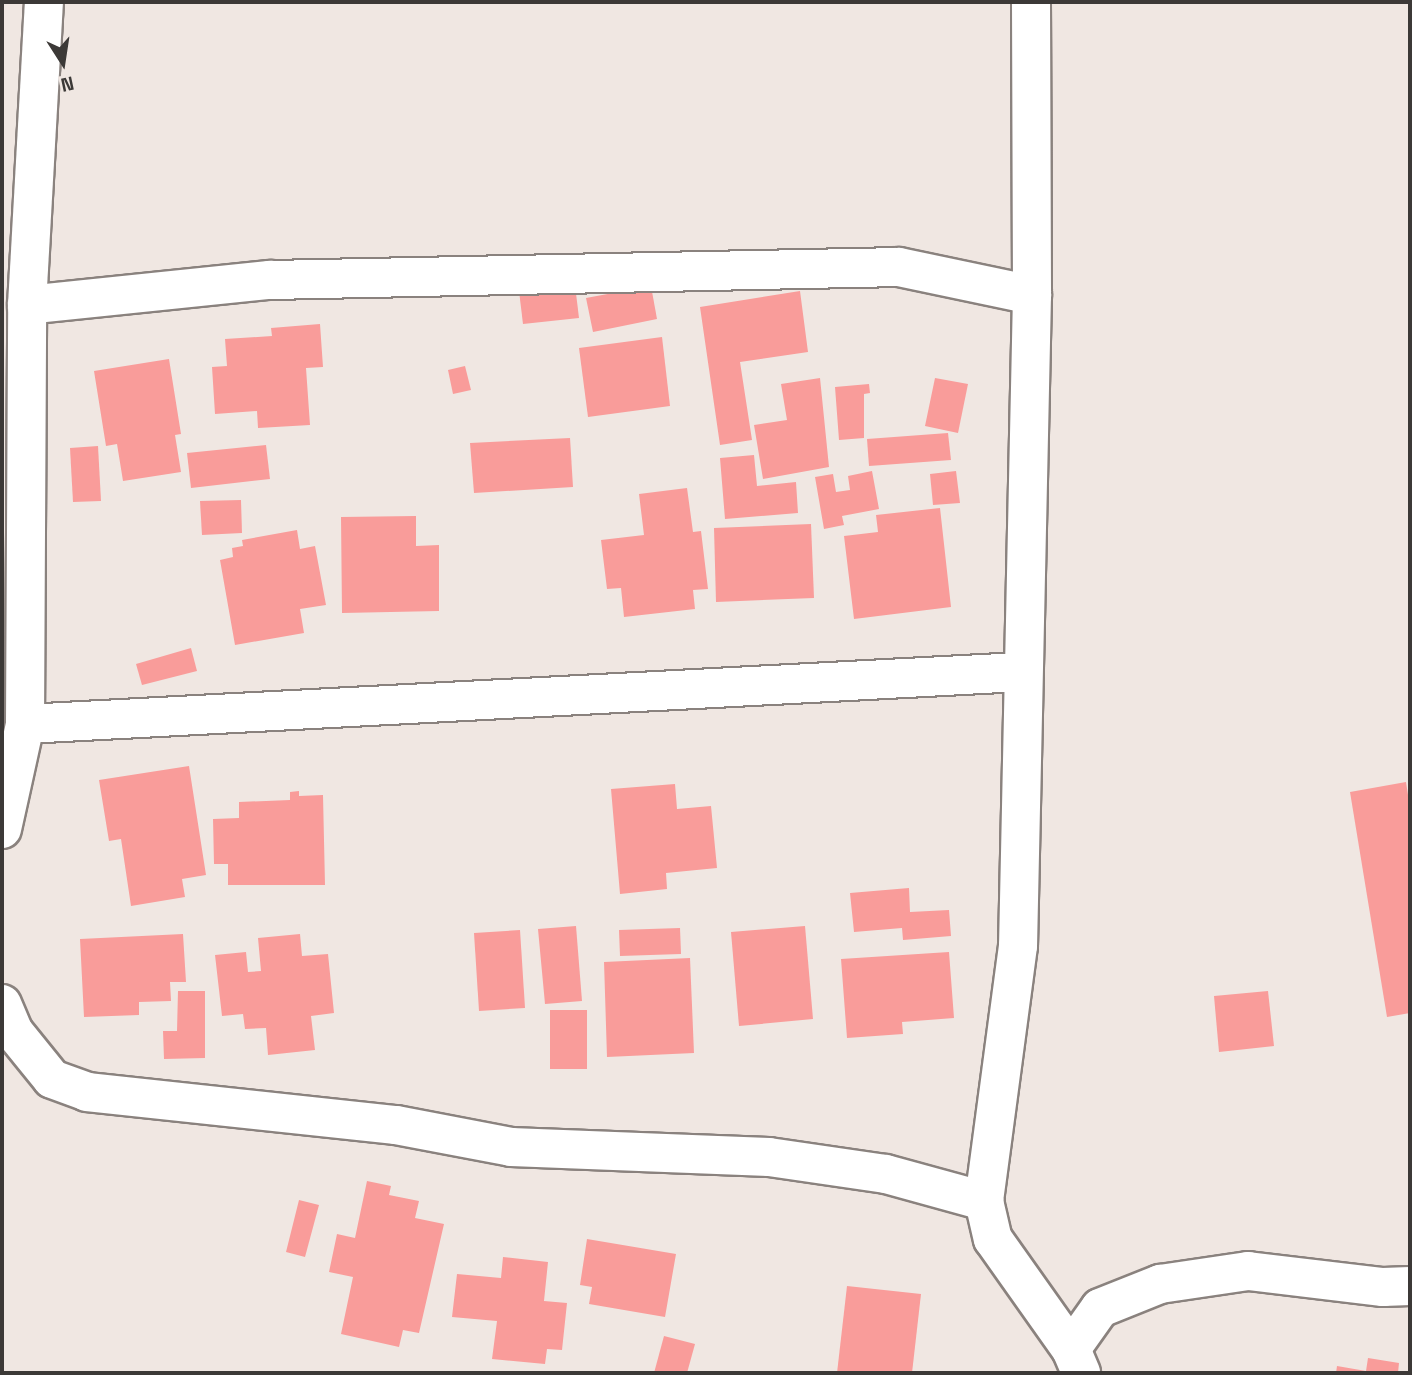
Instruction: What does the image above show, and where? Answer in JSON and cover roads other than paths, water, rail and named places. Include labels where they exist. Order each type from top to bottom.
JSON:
[{"type":"street","points":[[2,829],[25,724],[27,305],[44,2]]},
{"type":"street","points":[[1031,2],[1032,295],[1021,672],[1018,946],[984,1201],[993,1239],[1076,1361]]},
{"type":"street","points":[[27,305],[270,281],[899,267],[1032,295]]},
{"type":"street","points":[[25,724],[1021,672]]},
{"type":"street","points":[[2,1004],[14,1032],[52,1079],[87,1092],[396,1125],[511,1147],[769,1157],[886,1174],[984,1201]]},
{"type":"street","points":[[1076,1361],[1100,1308],[1160,1284],[1248,1271],[1383,1287],[1410,1286]]}]
